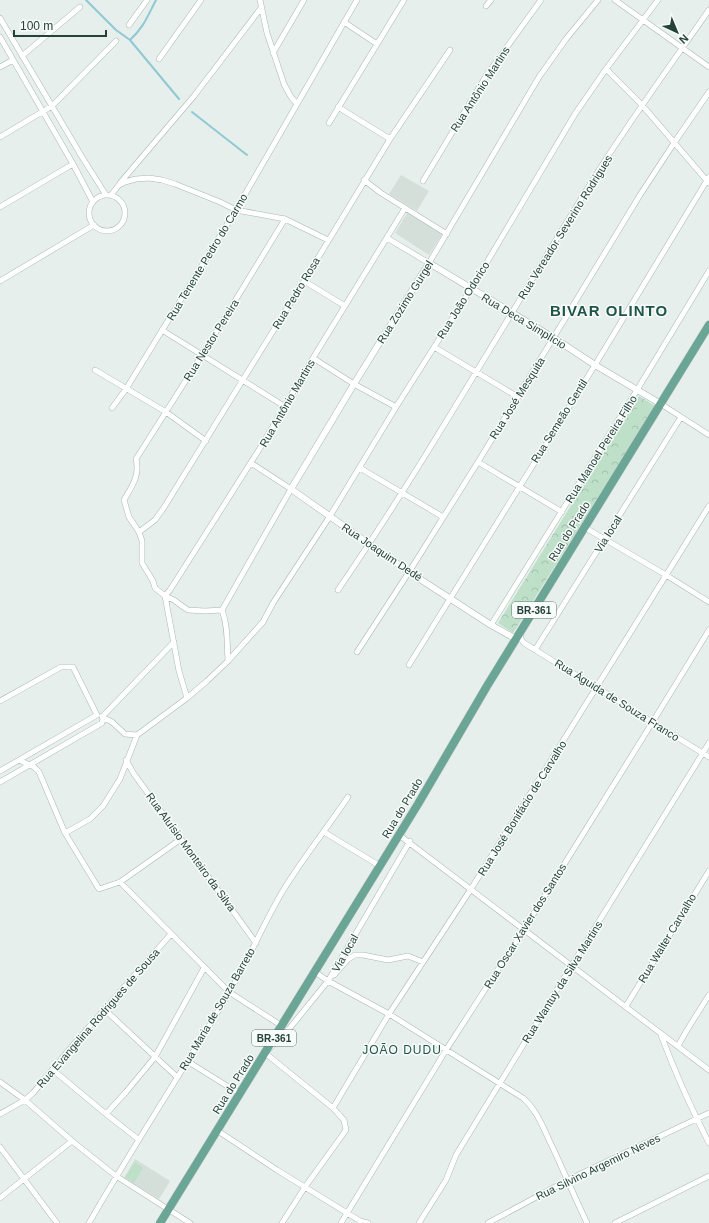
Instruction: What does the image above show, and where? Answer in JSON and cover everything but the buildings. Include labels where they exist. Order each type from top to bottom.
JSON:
[{"type":"main road","name":"BR-361","points":[[661,404],[709,325]]},
{"type":"main road","name":"Rua do Prado","points":[[160,1223],[399,835],[584,527],[661,404]]},
{"type":"street","points":[[128,25],[147,0]]},
{"type":"street","points":[[159,59],[201,0]]},
{"type":"street","points":[[260,0],[273,53],[287,91],[297,104]]},
{"type":"street","points":[[273,53],[304,0]]},
{"type":"street","name":"Rua Tenente Pedro do Carmo","points":[[112,408],[126,389],[236,210],[358,0]]},
{"type":"street","points":[[329,123],[404,0]]},
{"type":"street","points":[[486,6],[491,0]]},
{"type":"street","name":"Rua Antônio Martins","points":[[423,181],[486,76],[541,0]]},
{"type":"street","name":"Rua Zozimo Gurgel","points":[[222,610],[291,489],[447,234],[539,77],[558,49],[598,0]]},
{"type":"street","points":[[614,0],[683,47],[709,67]]},
{"type":"street","name":"Rua João Odorico","points":[[137,735],[187,698],[207,681],[263,622],[273,602],[330,516],[470,289],[575,114],[606,69],[658,0]]},
{"type":"street","points":[[22,56],[80,7]]},
{"type":"street","points":[[108,195],[119,185],[194,96],[261,8]]},
{"type":"street","name":"Rua Vereador Severino Rodrigues","points":[[338,590],[370,544],[600,170],[642,105],[709,10]]},
{"type":"street","points":[[0,18],[82,157],[108,195]]},
{"type":"street","points":[[344,22],[378,44]]},
{"type":"street","points":[[0,37],[73,164],[93,202]]},
{"type":"street","points":[[0,137],[52,106],[116,41]]},
{"type":"street","name":"Rua Pedro Rosa","points":[[139,532],[155,520],[163,509],[243,381],[364,180],[450,50]]},
{"type":"street","points":[[0,67],[13,60]]},
{"type":"street","points":[[606,69],[642,105],[708,180]]},
{"type":"street","name":"Rua José Mesquita","points":[[357,652],[478,462],[640,195],[674,142],[709,92]]},
{"type":"street","points":[[338,107],[390,139]]},
{"type":"street","points":[[0,207],[73,164]]},
{"type":"street","points":[[119,185],[136,179],[149,178],[162,180],[220,202],[236,210],[285,219],[328,240]]},
{"type":"street","points":[[364,180],[381,193],[447,234]]},
{"type":"street","name":"Rua Semeão Gentil","points":[[409,664],[708,180]]},
{"type":"street","points":[[108,195],[116,197],[123,204],[125,214],[117,227],[108,230],[98,228],[94,225],[89,211],[96,198],[108,195]]},
{"type":"street","name":"Rua Antônio Martins","points":[[165,596],[251,463],[284,406],[405,208]]},
{"type":"street","name":"Rua Nestor Pereira","points":[[139,532],[129,517],[124,500],[134,482],[137,473],[138,468],[136,459],[202,355],[285,219]]},
{"type":"street","points":[[0,280],[94,225]]},
{"type":"street","name":"Rua Deca Simplício","points":[[387,238],[661,404]]},
{"type":"street","name":"Rua Manoel Pereira Filho","points":[[491,625],[562,512],[709,271]]},
{"type":"street","points":[[304,281],[345,306]]},
{"type":"street","points":[[162,330],[284,406]]},
{"type":"street","points":[[434,347],[518,397]]},
{"type":"street","points":[[313,358],[354,384],[396,407]]},
{"type":"street","points":[[95,370],[166,412],[206,441]]},
{"type":"street","points":[[661,404],[709,435]]},
{"type":"street","name":"Via local","points":[[535,650],[681,417]]},
{"type":"street","points":[[478,462],[562,512]]},
{"type":"street","name":"Rua Joaquim Dedé","points":[[251,463],[291,489],[409,572],[491,625],[518,636]]},
{"type":"street","points":[[360,468],[443,517]]},
{"type":"street","name":"Rua José Bonifácio de Carvalho","points":[[333,1108],[389,1014],[471,889],[709,506]]},
{"type":"street","points":[[584,527],[709,602]]},
{"type":"street","points":[[139,532],[142,541],[142,564],[153,581],[155,588],[188,610],[222,610],[224,616],[228,660]]},
{"type":"street","points":[[165,596],[179,671],[187,698]]},
{"type":"street","name":"Rua Oscar Xavier dos Santos","points":[[341,1223],[346,1212],[446,1050],[524,929],[709,630]]},
{"type":"street","points":[[518,636],[524,643]]},
{"type":"street","points":[[0,771],[99,716],[174,642]]},
{"type":"street","points":[[511,647],[518,643],[524,643]]},
{"type":"street","name":"Rua Águida de Souza Franco","points":[[524,643],[709,757]]},
{"type":"street","points":[[0,702],[61,667],[73,667],[103,721],[102,723],[0,782]]},
{"type":"street","points":[[65,833],[90,819],[103,806],[120,779],[126,760],[137,735],[125,734],[112,722],[99,716]]},
{"type":"street","name":"Rua Wantuy da Silva Martins","points":[[419,1223],[446,1180],[456,1156],[499,1084],[709,743]]},
{"type":"street","points":[[19,760],[39,772],[65,833],[99,889],[120,882],[181,839]]},
{"type":"street","name":"Rua Aluísio Monteiro da Silva","points":[[126,760],[134,774],[256,943]]},
{"type":"street","name":"Rua Maria de Souza Barreto","points":[[89,1223],[138,1139],[229,992],[284,889],[348,797]]},
{"type":"street","points":[[324,832],[380,866]]},
{"type":"street","points":[[399,835],[709,1070]]},
{"type":"street","name":"Via local","points":[[265,1053],[290,1029],[328,981],[410,842]]},
{"type":"street","name":"Rua Walter Carvalho","points":[[626,1006],[709,871]]},
{"type":"street","points":[[120,882],[229,992],[282,1026]]},
{"type":"street","name":"Rua Evangelina Rodrigues de Sousa","points":[[0,1114],[25,1100],[33,1093],[104,1009],[171,934]]},
{"type":"street","points":[[328,981],[348,959],[356,955],[388,960],[408,956],[423,962]]},
{"type":"street","points":[[106,1114],[155,1057],[204,968]]},
{"type":"street","points":[[315,972],[328,981],[389,1014],[523,1098],[530,1104],[568,1180],[587,1223]]},
{"type":"street","points":[[678,1046],[709,995]]},
{"type":"street","points":[[104,1009],[177,1077]]},
{"type":"street","points":[[661,1034],[673,1066],[709,1143]]},
{"type":"street","points":[[265,1053],[333,1108],[344,1120],[346,1130],[305,1187],[282,1223]]},
{"type":"street","points":[[187,1061],[240,1094]]},
{"type":"street","points":[[53,1070],[138,1139]]},
{"type":"street","points":[[0,1082],[25,1100],[72,1141],[116,1176],[190,1223]]},
{"type":"street","name":"Rua Silvino Argemiro Neves","points":[[488,1223],[568,1180],[709,1113]]},
{"type":"street","points":[[218,1131],[360,1221],[368,1223]]},
{"type":"street","points":[[0,1198],[72,1141]]},
{"type":"street","points":[[0,1147],[55,1222]]},
{"type":"street","points":[[615,1223],[709,1176]]},
{"type":"shaded area","points":[[401,175],[429,191],[417,211],[389,194]]},
{"type":"shaded area","points":[[408,212],[442,234],[429,255],[395,233]]},
{"type":"shaded area","points":[[135,1159],[170,1181],[159,1199],[124,1178]]},
{"type":"green space","points":[[639,396],[655,406],[513,633],[498,623]]},
{"type":"green space","points":[[640,404],[649,409],[639,425],[630,420]]},
{"type":"green space","points":[[627,425],[636,431],[625,448],[616,442]]},
{"type":"green space","points":[[135,1162],[143,1168],[134,1183],[125,1177]]},
{"type":"waterway","points":[[86,0],[116,30],[130,40],[179,99]]},
{"type":"waterway","points":[[130,40],[148,17],[156,0]]},
{"type":"waterway","points":[[192,112],[247,155]]},
{"type":"district","name":"BIVAR OLINTO","points":[[609,311]]},
{"type":"district","name":"JOÃO DUDU","points":[[402,1050]]}]
